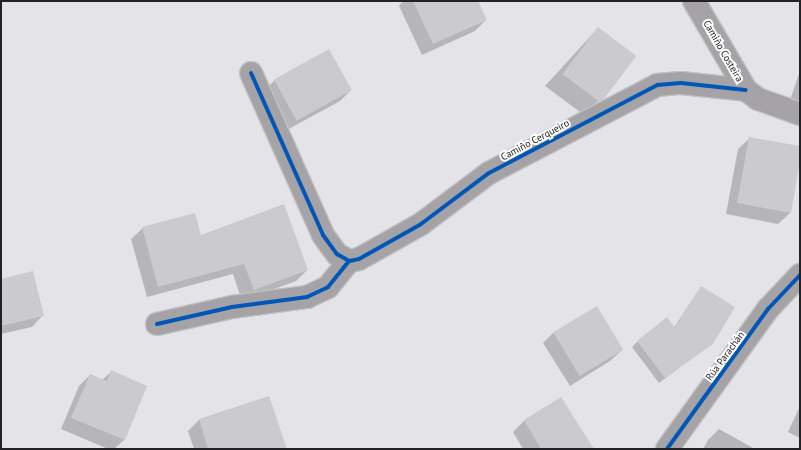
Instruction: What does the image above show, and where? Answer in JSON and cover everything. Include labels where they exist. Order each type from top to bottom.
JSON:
[{"type":"street","name":"Camiño Costeira","points":[[694,1],[746,90],[758,100],[800,114]]},
{"type":"street","points":[[157,324],[232,307],[307,297],[328,287],[349,261],[337,254],[323,235],[251,73]]},
{"type":"street","name":"Camiño Cerqueiro","points":[[349,261],[359,259],[421,224],[489,173],[657,85],[681,83],[746,90]]},
{"type":"street","name":"Rúa Parachán","points":[[667,449],[768,309],[800,275]]},
{"type":"building","points":[[413,1],[478,1],[487,20],[433,44]]},
{"type":"building","points":[[598,27],[636,56],[601,103],[562,74]]},
{"type":"building","points":[[329,49],[352,90],[297,121],[274,80]]},
{"type":"building","points":[[749,137],[800,146],[800,161],[791,213],[737,203]]},
{"type":"building","points":[[284,204],[308,270],[254,290],[244,264],[158,287],[142,227],[195,213],[201,235]]},
{"type":"building","points":[[33,271],[44,316],[1,326],[1,279]]},
{"type":"building","points":[[701,286],[735,307],[713,344],[665,378],[637,341],[667,317],[675,328]]},
{"type":"building","points":[[597,306],[623,350],[580,376],[553,332]]},
{"type":"building","points":[[111,370],[147,386],[125,440],[71,418],[90,374],[107,381]]},
{"type":"building","points":[[269,396],[287,449],[208,449],[199,419]]},
{"type":"building","points":[[561,397],[594,449],[541,449],[524,420]]},
{"type":"cycle path","points":[[251,73],[323,235],[337,254],[349,261],[359,259],[421,224],[489,173],[657,85],[681,83],[746,90]]},
{"type":"cycle path","points":[[157,324],[232,307],[307,297],[328,287],[349,261]]},
{"type":"cycle path","points":[[667,449],[768,309],[800,275]]}]
